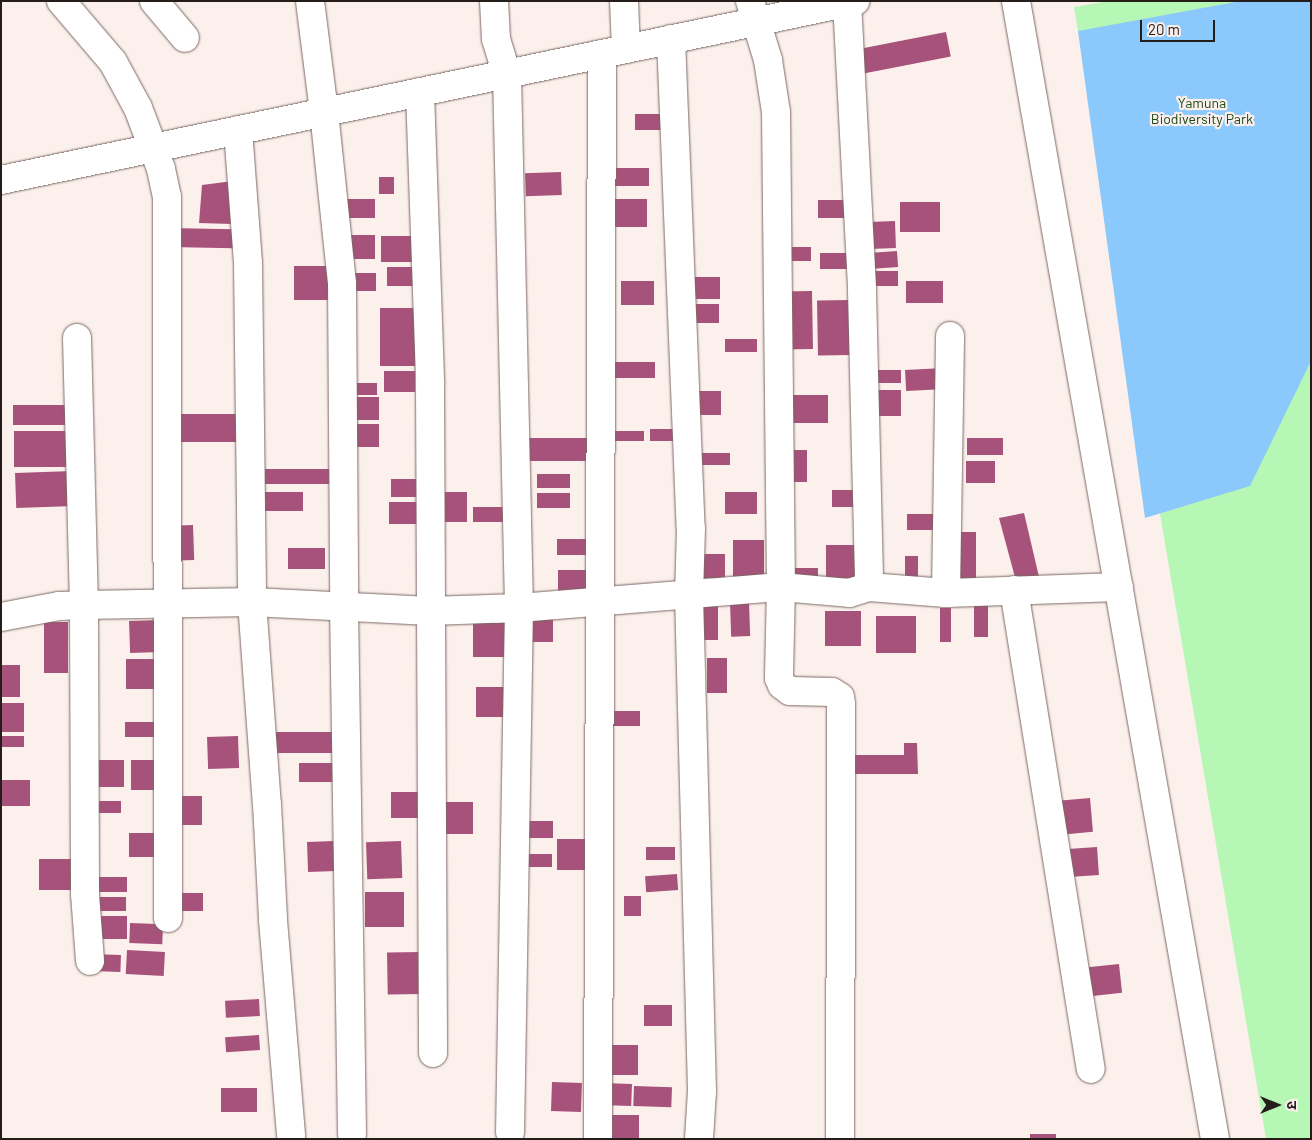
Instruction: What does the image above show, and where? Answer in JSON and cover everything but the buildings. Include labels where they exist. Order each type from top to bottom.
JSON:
[{"type":"street","points":[[61,1],[115,66],[138,108],[161,169],[167,196],[166,602],[168,918]]},
{"type":"street","points":[[154,1],[185,38]]},
{"type":"street","points":[[494,1],[496,39],[508,74],[520,608],[510,1132]]},
{"type":"street","points":[[598,1139],[601,602],[614,51],[624,1]]},
{"type":"street","points":[[1016,1],[1215,1139]]},
{"type":"street","points":[[1,180],[671,39],[753,11],[850,2],[862,291],[868,587]]},
{"type":"street","points":[[753,11],[768,60],[776,112],[781,587],[779,678],[782,685],[790,691],[832,692],[840,697],[841,704],[840,1139]]},
{"type":"street","points":[[310,13],[324,112],[342,283],[344,606],[352,1134]]},
{"type":"street","points":[[671,39],[691,528],[689,595],[702,1081],[698,1139]]},
{"type":"street","points":[[420,92],[430,385],[433,1053]]},
{"type":"street","points":[[238,130],[248,263],[252,602],[267,804],[273,920],[291,1136]]},
{"type":"street","points":[[946,593],[950,336]]},
{"type":"street","points":[[77,338],[84,605],[85,894],[90,961]]},
{"type":"street","points":[[1,617],[59,606],[166,602],[252,602],[430,610],[520,608],[781,587],[849,593],[868,587],[946,593],[1118,587]]},
{"type":"street","points":[[1014,590],[1091,1069]]},
{"type":"green space","name":"Yamuna Biodiversity Park","points":[[1109,1],[1311,1],[1311,1139],[1266,1139],[1074,7]]},
{"type":"water","points":[[1241,1],[1311,1],[1311,361],[1250,486],[1145,518],[1078,31]]}]
